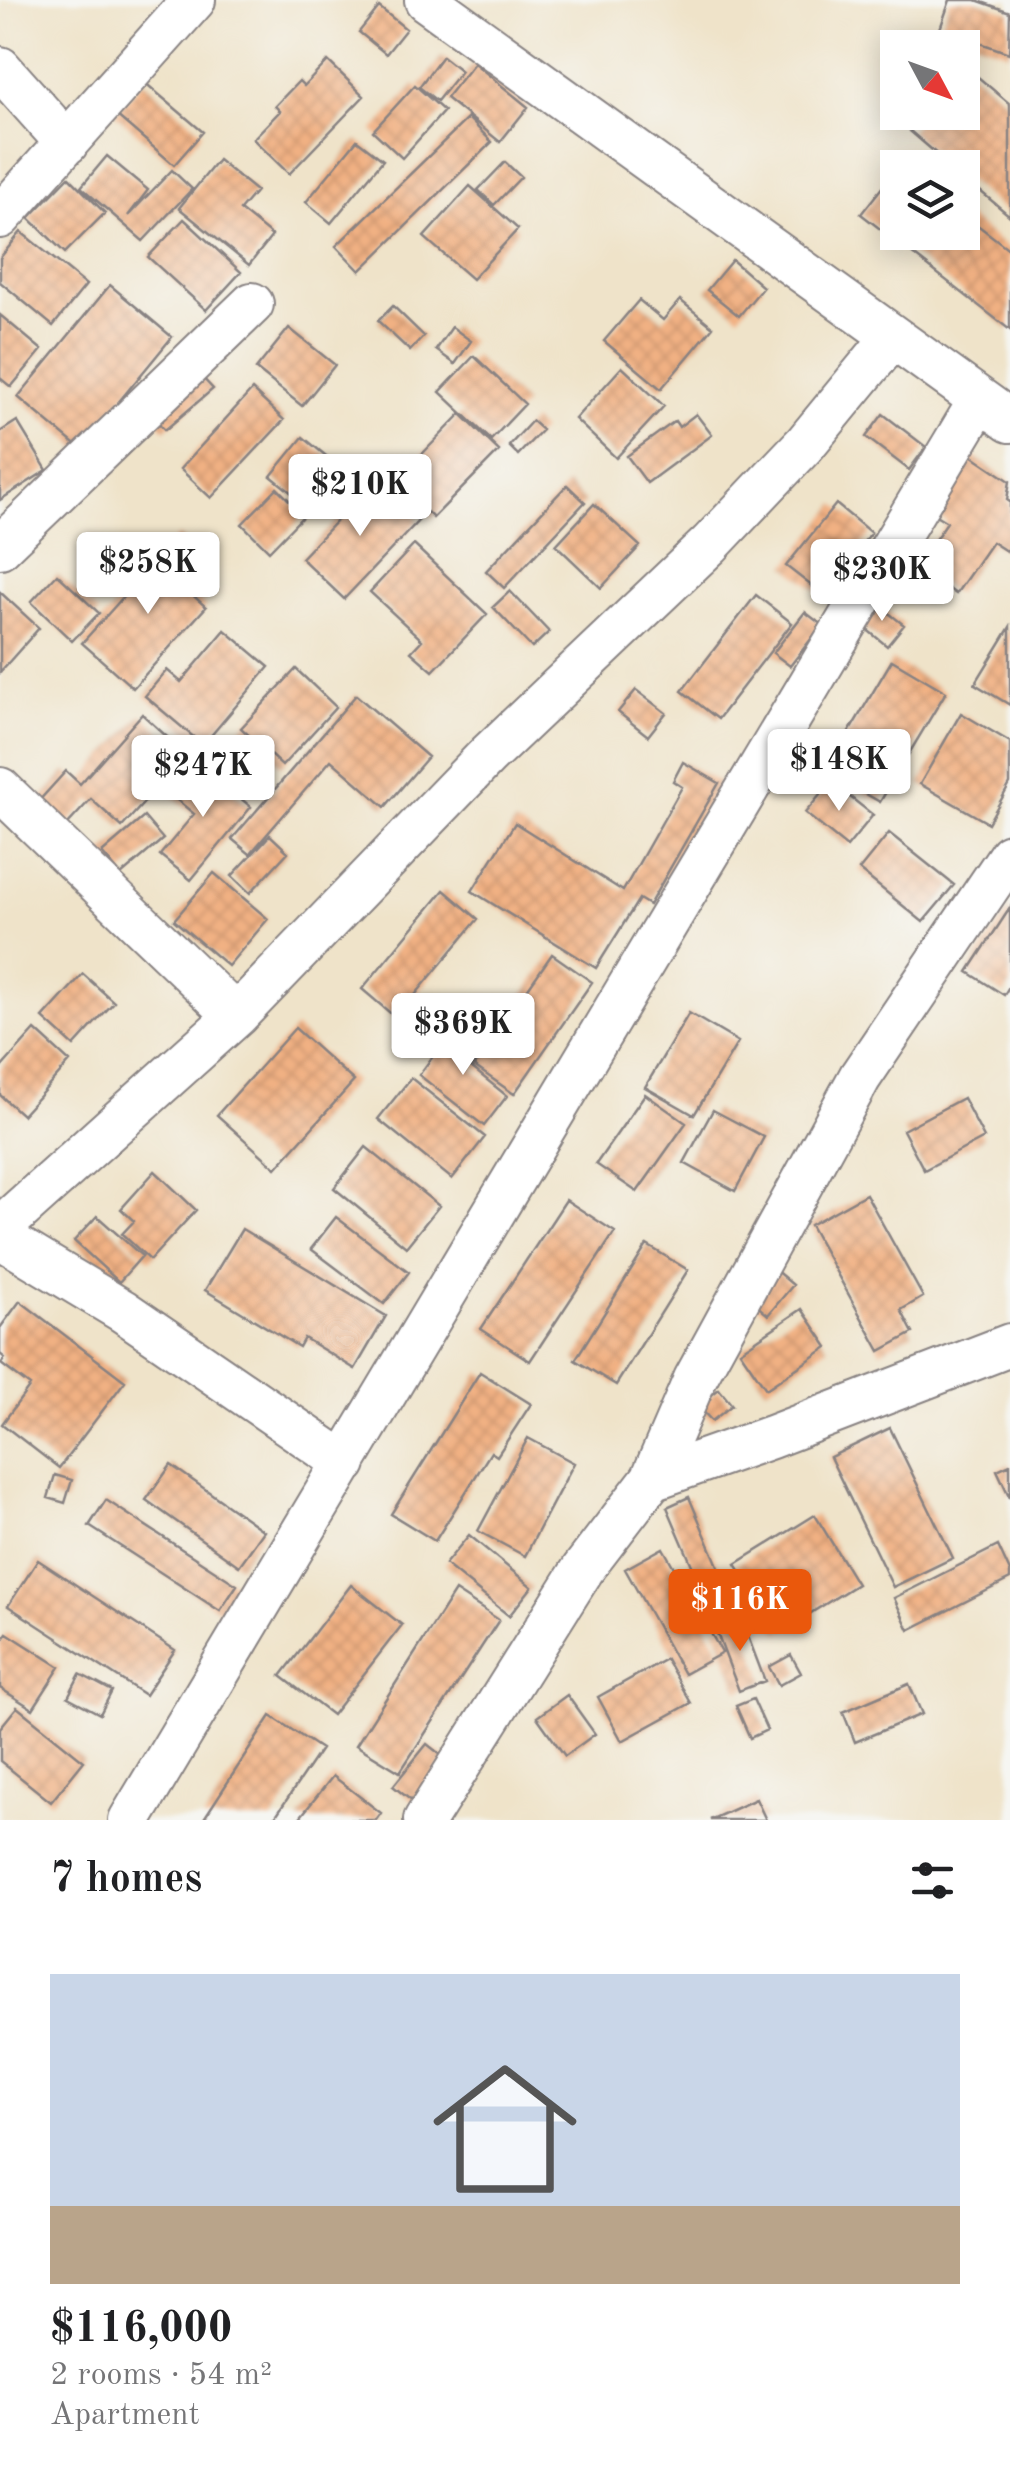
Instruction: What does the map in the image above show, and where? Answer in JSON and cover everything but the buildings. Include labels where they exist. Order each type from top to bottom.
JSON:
[{"type":"street","points":[[0,217],[194,0]]},
{"type":"street","points":[[130,1820],[345,1463],[995,411],[453,7]]},
{"type":"street","points":[[0,68],[67,143]]},
{"type":"street","points":[[0,547],[252,304]]},
{"type":"street","points":[[345,1463],[123,1311],[6,1213],[236,1016],[488,755],[710,544],[804,444],[892,337]]},
{"type":"street","points":[[0,789],[236,1016]]},
{"type":"street","points":[[425,1820],[584,1569],[652,1478],[695,1379],[860,1077],[1010,855]]},
{"type":"street","points":[[652,1478],[1010,1345]]}]
